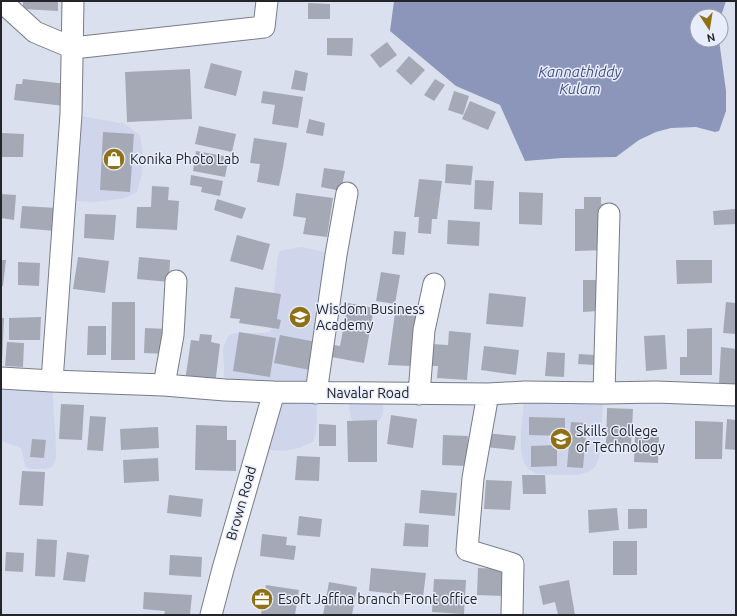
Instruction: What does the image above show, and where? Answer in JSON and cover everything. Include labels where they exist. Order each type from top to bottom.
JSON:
[{"type":"street","points":[[2,1],[35,32],[73,48],[264,27],[267,1]]},
{"type":"street","points":[[52,381],[71,114],[73,1]]},
{"type":"street","points":[[316,393],[336,255],[347,193]]},
{"type":"street","points":[[604,393],[609,214]]},
{"type":"street","points":[[164,385],[173,335],[176,281]]},
{"type":"street","points":[[419,394],[424,330],[434,284]]},
{"type":"street","name":"Navalar Road","points":[[1,378],[164,385],[274,392],[402,393],[487,402],[525,392],[656,392],[736,395]]},
{"type":"street","name":"Brown Road","points":[[211,615],[274,392]]},
{"type":"street","points":[[487,402],[473,478],[467,550],[513,564],[512,615]]},
{"type":"shaded area","name":"Konika Photo Lab","points":[[71,114],[119,123],[122,122],[140,135],[143,154],[142,174],[137,192],[125,198],[93,202],[65,200]]},
{"type":"shaded area","name":"Wisdom Business Academy","points":[[302,247],[336,255],[316,393],[316,433],[313,442],[299,448],[284,451],[257,449],[274,392],[225,390],[223,348],[228,336],[232,334],[269,332],[272,328],[273,321],[274,291],[278,256],[280,251]]},
{"type":"shaded area","points":[[1,378],[52,381],[56,458],[52,467],[45,469],[30,469],[25,466],[22,450],[19,447],[1,441]]},
{"type":"shaded area","name":"Skills College of Technology","points":[[525,392],[604,393],[599,458],[595,467],[588,472],[578,475],[537,474],[528,469],[524,463],[521,448],[521,430]]},
{"type":"shaded area","points":[[351,393],[384,393],[383,413],[378,422],[372,424],[356,423],[351,419],[349,407]]},
{"type":"water","name":"Kannathiddy Kulam","points":[[394,1],[726,1],[724,8],[689,8],[689,48],[720,48],[726,91],[726,111],[719,131],[715,132],[696,127],[671,128],[656,132],[639,140],[616,157],[562,158],[525,161],[500,105],[456,86],[390,31]]},
{"type":"building","points":[[23,1],[58,1],[58,11],[23,9]]},
{"type":"building","points":[[308,3],[330,4],[330,19],[308,19]]},
{"type":"building","points":[[327,38],[353,38],[352,56],[327,55]]},
{"type":"building","points":[[387,42],[397,55],[380,68],[370,55]]},
{"type":"building","points":[[409,56],[425,70],[411,85],[396,71]]},
{"type":"building","points":[[211,63],[242,71],[236,96],[204,88]]},
{"type":"building","points":[[190,69],[192,119],[127,122],[125,72]]},
{"type":"building","points":[[295,70],[308,73],[305,91],[291,89]]},
{"type":"building","points":[[23,79],[67,84],[64,106],[14,100],[16,84],[22,84]]},
{"type":"building","points":[[435,79],[445,85],[434,101],[424,95]]},
{"type":"building","points":[[263,91],[303,97],[298,128],[272,124],[275,105],[261,103]]},
{"type":"building","points":[[454,91],[469,96],[463,115],[448,110]]},
{"type":"building","points":[[470,101],[496,112],[488,130],[462,119]]},
{"type":"building","points":[[309,119],[325,123],[323,136],[306,133]]},
{"type":"building","points":[[199,126],[236,134],[232,152],[195,144]]},
{"type":"building","points":[[103,132],[134,134],[130,192],[100,190]]},
{"type":"building","points":[[1,133],[24,134],[23,157],[1,157]]},
{"type":"building","points":[[254,138],[287,143],[279,186],[257,182],[260,164],[250,163]]},
{"type":"building","points":[[196,151],[229,157],[225,177],[193,171]]},
{"type":"building","points":[[446,164],[473,166],[471,185],[445,183]]},
{"type":"building","points":[[324,168],[345,171],[341,191],[321,187]]},
{"type":"building","points":[[191,175],[223,181],[220,196],[201,192],[202,187],[190,185]]},
{"type":"building","points":[[419,179],[442,181],[437,219],[432,219],[431,234],[418,233],[419,217],[414,217]]},
{"type":"building","points":[[475,180],[494,181],[492,210],[474,209]]},
{"type":"building","points":[[152,186],[169,187],[168,200],[179,201],[177,230],[136,228],[137,207],[151,207]]},
{"type":"building","points":[[519,192],[543,193],[542,225],[519,224]]},
{"type":"building","points":[[296,193],[333,198],[327,237],[303,234],[306,218],[293,216]]},
{"type":"building","points":[[1,194],[16,195],[14,220],[1,218]]},
{"type":"building","points":[[584,197],[601,197],[601,204],[606,204],[607,250],[575,251],[575,209],[584,209]]},
{"type":"building","points":[[217,199],[246,208],[242,219],[214,210]]},
{"type":"building","points":[[22,206],[57,208],[55,231],[20,228]]},
{"type":"building","points":[[735,209],[736,224],[714,225],[713,211]]},
{"type":"building","points":[[85,214],[116,215],[114,240],[84,238]]},
{"type":"building","points":[[448,220],[480,222],[479,246],[447,244]]},
{"type":"building","points":[[394,231],[406,232],[404,255],[392,254]]},
{"type":"building","points":[[237,235],[270,244],[263,270],[230,261]]},
{"type":"building","points":[[78,257],[109,261],[105,293],[73,289]]},
{"type":"building","points":[[139,257],[170,260],[169,282],[137,279]]},
{"type":"building","points":[[1,260],[6,260],[3,286],[1,286]]},
{"type":"building","points":[[676,260],[712,260],[712,283],[677,284]]},
{"type":"building","points":[[18,262],[40,263],[39,286],[18,285]]},
{"type":"building","points":[[381,272],[400,275],[395,304],[376,301]]},
{"type":"building","points":[[583,280],[598,280],[598,311],[583,312]]},
{"type":"building","points":[[235,287],[281,294],[277,319],[281,320],[279,329],[239,323],[240,319],[230,318]]},
{"type":"building","points":[[489,293],[526,297],[523,327],[486,324]]},
{"type":"building","points":[[112,302],[135,302],[135,360],[111,360]]},
{"type":"building","points":[[726,302],[736,303],[736,334],[723,333]]},
{"type":"building","points":[[348,303],[374,308],[364,363],[326,356],[328,344],[340,346]]},
{"type":"building","points":[[396,305],[407,307],[405,315],[417,316],[410,366],[388,365]]},
{"type":"building","points":[[41,317],[40,340],[9,340],[9,318]]},
{"type":"building","points":[[1,318],[4,318],[2,362],[1,362]]},
{"type":"building","points":[[88,326],[106,326],[106,355],[87,355]]},
{"type":"building","points":[[145,328],[168,329],[167,354],[144,353]]},
{"type":"building","points":[[712,328],[712,375],[680,375],[680,357],[687,357],[687,329]]},
{"type":"building","points":[[449,331],[471,333],[467,380],[437,378],[438,366],[429,366],[431,344],[448,345]]},
{"type":"building","points":[[239,332],[276,338],[270,377],[233,371]]},
{"type":"building","points":[[200,334],[212,335],[211,342],[220,344],[215,385],[185,381],[191,340],[199,341]]},
{"type":"building","points":[[280,335],[316,342],[310,370],[274,363]]},
{"type":"building","points":[[665,335],[667,369],[646,371],[644,336]]},
{"type":"building","points":[[7,342],[24,343],[23,367],[5,366]]},
{"type":"building","points":[[484,346],[519,350],[516,375],[481,370]]},
{"type":"building","points":[[721,347],[736,349],[736,385],[719,384]]},
{"type":"building","points":[[547,352],[565,353],[564,377],[545,376]]},
{"type":"building","points":[[579,354],[595,355],[594,365],[578,364]]},
{"type":"building","points":[[61,404],[84,405],[82,440],[59,439]]},
{"type":"building","points":[[607,408],[633,409],[631,446],[606,445]]},
{"type":"building","points":[[391,415],[417,419],[413,448],[387,444]]},
{"type":"building","points":[[90,416],[106,417],[103,451],[87,450]]},
{"type":"building","points":[[529,417],[565,418],[565,436],[529,435]]},
{"type":"building","points":[[727,419],[736,420],[736,450],[725,449]]},
{"type":"building","points":[[377,420],[377,462],[348,462],[347,421]]},
{"type":"building","points":[[695,421],[723,422],[722,459],[695,459]]},
{"type":"building","points":[[571,422],[587,423],[583,468],[567,467]]},
{"type":"building","points":[[319,424],[336,425],[336,446],[319,446]]},
{"type":"building","points":[[196,425],[227,426],[227,440],[236,440],[236,471],[195,470]]},
{"type":"building","points":[[158,427],[159,448],[121,450],[120,429]]},
{"type":"building","points":[[486,433],[516,436],[514,450],[485,447]]},
{"type":"building","points":[[443,435],[468,436],[467,466],[442,465]]},
{"type":"building","points":[[635,436],[659,437],[658,463],[634,462]]},
{"type":"building","points":[[32,439],[46,440],[44,458],[30,457]]},
{"type":"building","points":[[557,445],[557,466],[531,467],[531,446]]},
{"type":"building","points":[[297,456],[320,457],[319,481],[295,480]]},
{"type":"building","points":[[158,458],[159,481],[124,483],[123,460]]},
{"type":"building","points":[[22,471],[45,472],[43,506],[19,505]]},
{"type":"building","points":[[522,475],[545,475],[546,494],[523,494]]},
{"type":"building","points":[[486,480],[512,481],[510,510],[484,509]]},
{"type":"building","points":[[421,490],[457,493],[455,516],[419,513]]},
{"type":"building","points":[[169,495],[203,499],[201,517],[167,513]]},
{"type":"building","points":[[617,508],[619,530],[589,533],[588,510]]},
{"type":"building","points":[[628,509],[647,509],[647,528],[628,529]]},
{"type":"building","points":[[299,516],[322,519],[320,537],[297,535]]},
{"type":"building","points":[[405,523],[429,525],[428,547],[403,546]]},
{"type":"building","points":[[262,534],[287,537],[286,545],[296,546],[294,560],[260,556]]},
{"type":"building","points":[[37,539],[57,540],[55,577],[35,576]]},
{"type":"building","points":[[613,541],[637,541],[637,575],[613,575]]},
{"type":"building","points":[[6,552],[24,553],[23,572],[5,571]]},
{"type":"building","points":[[67,552],[89,555],[85,582],[63,580]]},
{"type":"building","points":[[170,555],[202,557],[201,577],[169,575]]},
{"type":"building","points":[[371,568],[426,573],[423,597],[369,591]]},
{"type":"building","points":[[478,568],[505,569],[504,596],[477,595]]},
{"type":"building","points":[[434,579],[466,580],[464,614],[432,612]]},
{"type":"building","points":[[569,580],[575,615],[558,615],[555,602],[543,605],[539,586]]},
{"type":"building","points":[[329,582],[357,587],[352,615],[323,615]]},
{"type":"building","points":[[266,585],[299,590],[295,615],[261,614]]},
{"type":"building","points":[[144,592],[192,595],[190,615],[164,615],[165,611],[143,609]]},
{"type":"place","name":"Konika Photo Lab","points":[[114,159]]},
{"type":"place","name":"Wisdom Business Academy","points":[[300,317]]},
{"type":"place","name":"Skills College of Technology","points":[[561,439]]},
{"type":"place","name":"Esoft Jaffna branch Front office","points":[[262,599]]}]
